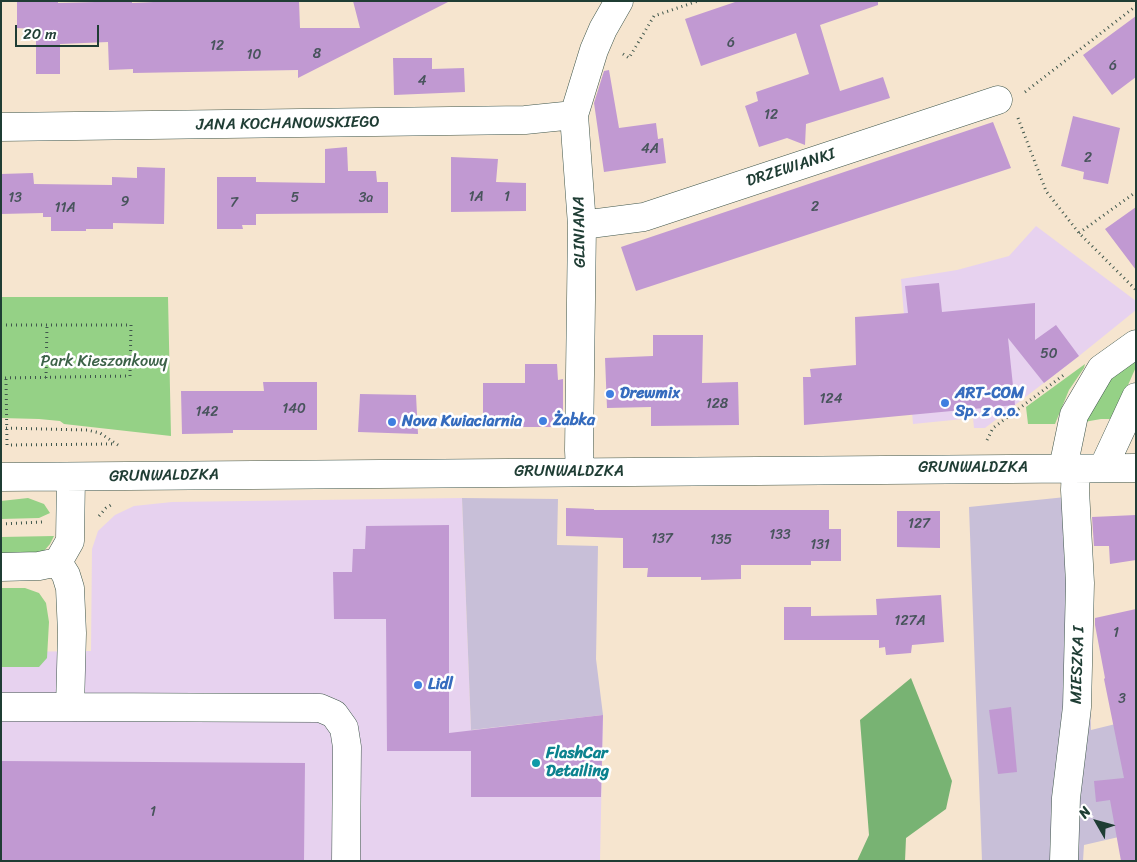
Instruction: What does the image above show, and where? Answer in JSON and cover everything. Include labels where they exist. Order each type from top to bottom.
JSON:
[{"type":"street","name":"GLINIANA","points":[[580,472],[582,225],[574,115],[594,50],[603,29],[619,1]]},
{"type":"street","name":"DRZEWIANKI","points":[[582,225],[644,217],[1005,101]]},
{"type":"street","name":"JANA KOCHANOWSKIEGO","points":[[1,127],[515,120],[574,115]]},
{"type":"street","name":"MIESZKA I","points":[[1064,861],[1066,798],[1077,707],[1080,583],[1075,490],[1069,468],[1074,414],[1101,369],[1136,344]]},
{"type":"street","points":[[1103,468],[1136,397]]},
{"type":"street","name":"GRUNWALDZKA","points":[[1,477],[1136,468]]},
{"type":"street","points":[[1,566],[39,566],[58,562],[70,542],[71,477]]},
{"type":"street","points":[[58,562],[66,575],[70,588],[72,633],[70,707]]},
{"type":"street","points":[[1,707],[320,708],[334,714],[344,728],[347,747],[346,861]]},
{"type":"path","points":[[594,50],[611,48],[629,58],[654,16],[698,1]]},
{"type":"path","points":[[1136,6],[1005,101],[1046,191],[1079,233],[1136,290]]},
{"type":"path","points":[[1079,233],[1136,192]]},
{"type":"path","points":[[1,325],[131,325],[130,376],[1,378]]},
{"type":"path","points":[[46,378],[47,325]]},
{"type":"path","points":[[984,448],[993,428],[1068,372]]},
{"type":"path","points":[[1,428],[6,428],[87,430],[100,433],[114,444],[7,445],[6,428],[6,378]]},
{"type":"shaded area","points":[[1036,226],[1136,301],[1136,310],[985,428],[974,428],[973,418],[913,424],[901,279],[957,270],[1009,256]]},
{"type":"shaded area","points":[[1085,495],[1091,730],[1136,719],[1136,833],[1084,845],[1083,861],[982,861],[969,507]]},
{"type":"shaded area","points":[[462,498],[471,730],[603,715],[600,861],[1,861],[1,652],[91,651],[92,549],[98,531],[115,515],[134,506],[172,502]]},
{"type":"shaded area","points":[[462,498],[558,499],[557,545],[598,546],[596,659],[603,715],[471,730]]},
{"type":"green space","name":"Park Kieszonkowy","points":[[1,297],[168,297],[171,436],[64,424],[60,421],[1,418]]},
{"type":"green space","points":[[1136,352],[1136,367],[1117,410],[1118,419],[1084,422],[1106,380]]},
{"type":"green space","points":[[1085,364],[1069,390],[1055,424],[1028,424],[1026,407]]},
{"type":"green space","points":[[28,498],[44,504],[50,513],[39,518],[1,519],[1,501]]},
{"type":"green space","points":[[54,536],[44,551],[1,553],[1,537]]},
{"type":"green space","points":[[1,588],[25,588],[39,593],[46,603],[49,622],[47,658],[39,667],[1,667]]},
{"type":"green space","points":[[911,678],[952,781],[946,809],[906,838],[905,861],[857,861],[869,835],[860,720]]},
{"type":"building","points":[[17,1],[58,1],[58,3],[132,1],[132,3],[299,1],[300,28],[360,28],[353,1],[450,1],[298,78],[298,70],[133,73],[133,69],[109,70],[108,42],[60,44],[60,74],[36,74],[36,29],[17,28]]},
{"type":"building","points":[[738,1],[878,1],[878,5],[820,25],[840,91],[883,77],[890,98],[806,124],[805,145],[787,138],[759,147],[745,106],[758,101],[756,92],[809,74],[796,33],[701,66],[685,19]]},
{"type":"building","points":[[1136,16],[1136,77],[1112,95],[1083,55]]},
{"type":"building","points":[[393,58],[432,58],[432,69],[464,68],[465,92],[394,95]]},
{"type":"building","points":[[609,70],[619,128],[656,123],[658,139],[663,138],[666,163],[604,172],[594,103],[604,71]]},
{"type":"building","points":[[1073,116],[1120,128],[1108,184],[1083,179],[1084,172],[1061,166]]},
{"type":"building","points":[[993,122],[1011,168],[636,291],[621,247]]},
{"type":"building","points":[[347,147],[348,171],[376,171],[377,182],[388,182],[388,213],[256,214],[256,225],[242,225],[243,229],[217,229],[217,177],[256,177],[256,182],[325,183],[325,149]]},
{"type":"building","points":[[451,157],[498,159],[496,182],[526,183],[526,211],[451,212]]},
{"type":"building","points":[[137,167],[165,168],[164,224],[113,223],[113,229],[51,231],[51,217],[43,217],[43,213],[1,214],[1,174],[33,173],[34,184],[112,185],[112,177],[137,178]]},
{"type":"building","points":[[1136,207],[1136,270],[1105,229]]},
{"type":"building","points":[[939,283],[942,312],[1035,303],[1035,340],[1056,325],[1079,356],[1044,383],[1008,338],[1015,405],[804,425],[803,377],[811,377],[810,369],[856,365],[855,317],[908,313],[905,286]]},
{"type":"building","points":[[653,335],[703,335],[702,383],[738,382],[739,425],[651,426],[651,407],[607,408],[605,358],[653,356]]},
{"type":"building","points":[[525,364],[557,364],[558,380],[563,379],[563,427],[483,427],[483,383],[525,383]]},
{"type":"building","points":[[263,382],[317,382],[317,430],[233,430],[233,433],[182,434],[181,391],[264,391]]},
{"type":"building","points":[[360,394],[416,395],[418,434],[358,432]]},
{"type":"building","points":[[566,508],[594,510],[829,510],[829,529],[841,529],[841,561],[811,561],[811,565],[741,565],[741,579],[701,580],[701,577],[647,577],[648,568],[623,568],[623,538],[566,536]]},
{"type":"building","points":[[897,511],[940,511],[940,548],[897,547]]},
{"type":"building","points":[[1136,515],[1136,560],[1110,564],[1109,546],[1094,546],[1092,517]]},
{"type":"building","name":"Lidl","points":[[449,525],[449,733],[603,715],[601,797],[471,797],[471,751],[387,751],[386,619],[334,619],[333,572],[352,572],[353,549],[365,549],[366,526]]},
{"type":"building","points":[[941,595],[944,642],[912,645],[911,653],[886,655],[885,647],[879,648],[879,640],[784,640],[784,607],[811,607],[811,616],[877,615],[876,599]]},
{"type":"building","points":[[1136,609],[1136,861],[1121,861],[1110,800],[1096,802],[1094,781],[1124,778],[1104,679],[1095,618]]},
{"type":"building","points":[[1011,707],[1017,772],[998,774],[989,710]]},
{"type":"building","points":[[1,761],[305,763],[304,861],[1,861]]},
{"type":"place","name":"Drewmix","points":[[610,394]]},
{"type":"place","name":"ART-COM Sp. z o.o.","points":[[945,403]]},
{"type":"place","name":"Żabka","points":[[543,421]]},
{"type":"place","name":"Nova Kwiaciarnia","points":[[392,422]]},
{"type":"place","name":"Lidl","points":[[418,685]]},
{"type":"place","name":"FlashCar Detailing","points":[[536,763]]}]
